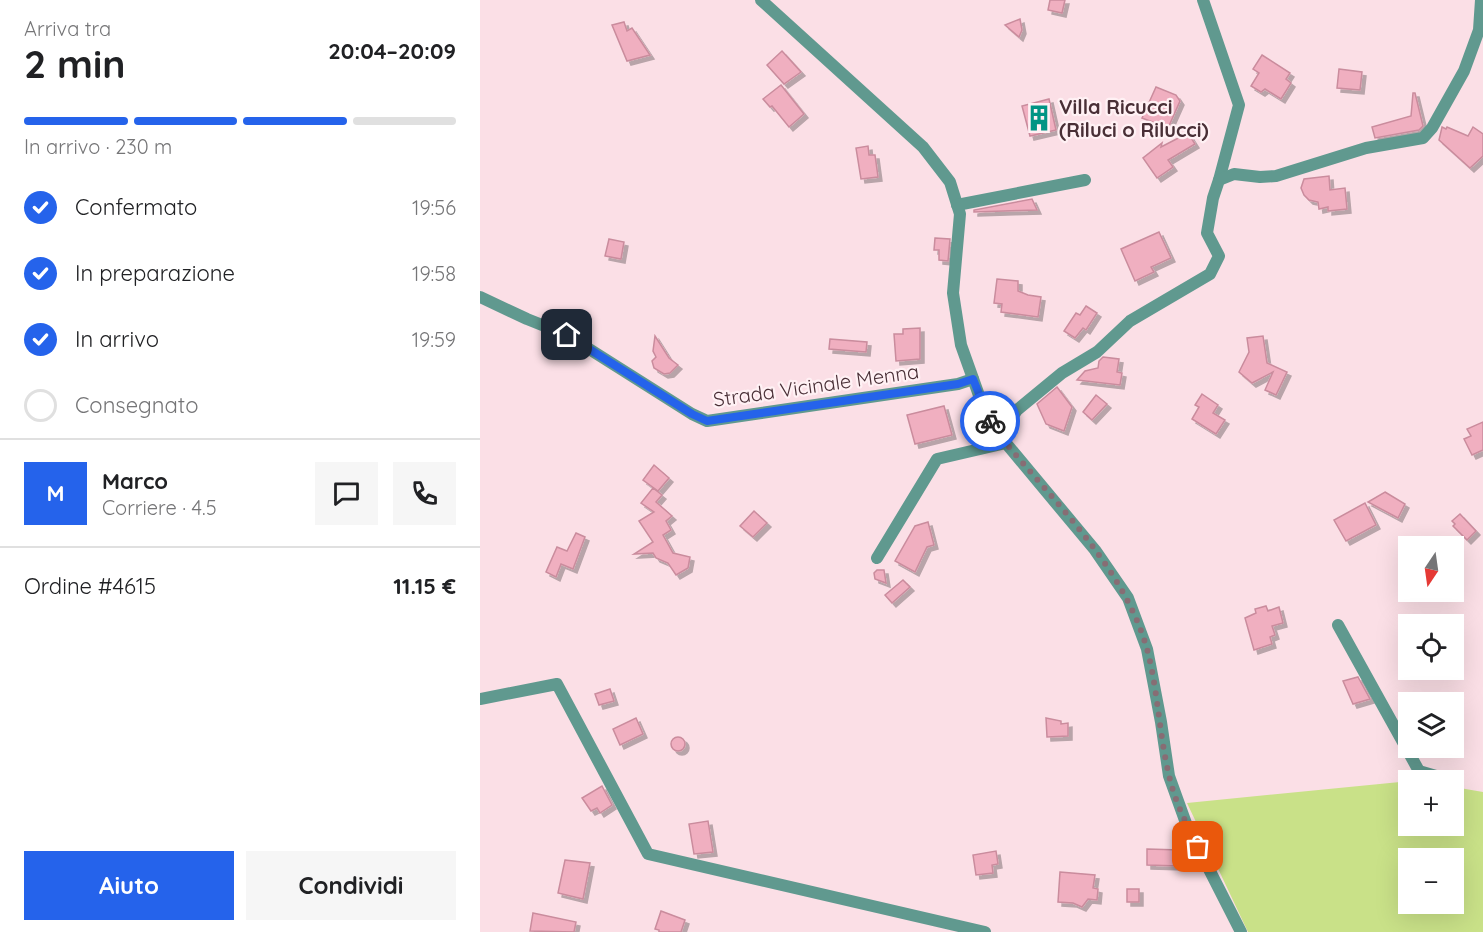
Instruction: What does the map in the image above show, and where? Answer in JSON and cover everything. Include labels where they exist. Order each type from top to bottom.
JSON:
[{"type":"street","points":[[761,0],[923,147],[950,182],[960,214],[953,293],[961,345],[986,415],[1003,440],[1095,550],[1128,598],[1147,649],[1169,776],[1187,826],[1241,932]]},
{"type":"street","points":[[877,558],[937,459],[1003,440],[1017,410],[1062,373],[1097,352],[1130,321],[1210,274],[1219,256],[1207,233],[1213,198],[1239,105],[1203,0]]},
{"type":"street","points":[[1219,180],[1234,174],[1276,176],[1366,148],[1422,138],[1437,121],[1464,71],[1479,30],[1481,0]]},
{"type":"street","points":[[957,205],[1085,180]]},
{"type":"street","name":"Strada Vicinale Menna","points":[[480,297],[567,335],[692,414],[707,421],[958,384],[973,379]]},
{"type":"street","points":[[1338,625],[1418,770]]},
{"type":"street","points":[[480,699],[557,684],[648,854],[985,932]]},
{"type":"green space","points":[[1398,782],[1398,836],[1464,836],[1464,789],[1483,792],[1483,932],[1248,932],[1187,803]]},
{"type":"building","points":[[1050,0],[1065,0],[1062,13],[1048,10]]},
{"type":"building","points":[[1020,19],[1022,30],[1019,37],[1005,25]]},
{"type":"building","points":[[624,22],[627,31],[632,28],[650,55],[627,61],[612,25]]},
{"type":"building","points":[[782,51],[801,72],[784,84],[767,65]]},
{"type":"building","points":[[1262,55],[1290,73],[1286,79],[1291,83],[1281,99],[1265,89],[1261,92],[1251,86],[1259,73],[1253,69]]},
{"type":"building","points":[[1339,69],[1362,72],[1360,90],[1337,88]]},
{"type":"building","points":[[781,85],[804,114],[789,127],[772,106],[770,107],[763,99]]},
{"type":"building","points":[[1156,87],[1176,95],[1180,101],[1168,128],[1142,118]]},
{"type":"building","points":[[1413,93],[1415,93],[1423,126],[1419,130],[1375,138],[1372,127],[1411,116]]},
{"type":"building","name":"Villa Ricucci (Riluci o Rilucci)","points":[[1049,99],[1056,130],[1030,136],[1022,106]]},
{"type":"building","points":[[1442,127],[1468,136],[1473,127],[1483,134],[1483,156],[1470,168],[1439,140]]},
{"type":"building","points":[[1188,133],[1195,144],[1168,160],[1173,167],[1157,178],[1143,158],[1162,143],[1161,147]]},
{"type":"building","points":[[868,146],[869,155],[875,155],[878,177],[861,179],[856,148]]},
{"type":"building","points":[[1329,176],[1330,190],[1345,188],[1347,209],[1328,211],[1328,207],[1319,209],[1318,202],[1309,200],[1304,195],[1301,188],[1304,179]]},
{"type":"building","points":[[1032,199],[1037,210],[974,212],[974,210]]},
{"type":"building","points":[[1159,232],[1171,258],[1151,267],[1154,272],[1135,281],[1121,249]]},
{"type":"building","points":[[935,238],[950,239],[948,261],[939,260],[939,250],[934,250]]},
{"type":"building","points":[[609,239],[624,242],[621,259],[605,256]]},
{"type":"building","points":[[997,279],[1018,281],[1018,291],[1041,297],[1038,317],[1001,312],[1002,304],[994,303]]},
{"type":"building","points":[[1086,306],[1097,313],[1086,330],[1083,328],[1075,338],[1064,331],[1076,313],[1080,315]]},
{"type":"building","points":[[920,328],[920,359],[896,361],[894,334],[903,334],[903,329]]},
{"type":"building","points":[[655,336],[669,358],[678,365],[670,373],[664,374],[654,368],[652,361],[656,357],[653,351]]},
{"type":"building","points":[[1263,336],[1267,363],[1287,372],[1276,395],[1265,390],[1273,372],[1252,383],[1239,372],[1249,352],[1247,338]]},
{"type":"building","points":[[830,339],[867,342],[866,352],[829,349]]},
{"type":"building","points":[[1103,357],[1119,359],[1117,372],[1122,373],[1120,385],[1077,380],[1085,371],[1098,368],[1099,361]]},
{"type":"building","points":[[1057,387],[1072,407],[1064,431],[1046,424],[1037,404]]},
{"type":"building","points":[[1202,394],[1218,405],[1213,413],[1225,420],[1216,434],[1192,419],[1199,407],[1195,405]]},
{"type":"building","points":[[1096,395],[1107,404],[1092,420],[1083,412]]},
{"type":"building","points":[[944,406],[952,435],[915,444],[907,415]]},
{"type":"building","points":[[1483,422],[1483,450],[1472,455],[1464,439],[1471,436],[1467,429]]},
{"type":"building","points":[[654,465],[669,478],[658,491],[643,480]]},
{"type":"building","points":[[653,488],[662,495],[656,502],[672,516],[666,521],[671,530],[663,535],[673,553],[690,557],[688,568],[676,575],[668,563],[656,558],[653,553],[634,554],[653,542],[639,521],[654,512],[641,503]]},
{"type":"building","points":[[1385,492],[1405,504],[1398,518],[1368,502]]},
{"type":"building","points":[[1365,503],[1376,525],[1346,541],[1334,520]]},
{"type":"building","points":[[754,511],[767,523],[753,537],[740,526]]},
{"type":"building","points":[[1460,514],[1476,531],[1467,540],[1453,526],[1455,524],[1452,521]]},
{"type":"building","points":[[928,522],[934,545],[927,547],[915,572],[895,561],[915,526]]},
{"type":"building","points":[[576,533],[585,537],[573,569],[561,564],[556,577],[546,572],[557,547],[567,551]]},
{"type":"building","points":[[877,570],[884,570],[886,583],[875,579],[874,573]]},
{"type":"building","points":[[903,580],[910,587],[892,603],[885,595]]},
{"type":"building","points":[[1266,606],[1268,611],[1279,607],[1283,623],[1272,626],[1275,635],[1270,637],[1272,644],[1254,650],[1245,618],[1256,613],[1255,609]]},
{"type":"building","points":[[1358,677],[1370,699],[1353,704],[1343,681]]},
{"type":"building","points":[[610,689],[614,701],[599,705],[595,694]]},
{"type":"building","points":[[636,718],[643,734],[620,745],[613,729]]},
{"type":"building","points":[[1046,718],[1061,721],[1061,724],[1068,723],[1068,736],[1047,737]]},
{"type":"building","points":[[678,737],[683,739],[685,744],[683,749],[678,751],[673,749],[671,744],[673,739]]},
{"type":"building","points":[[602,786],[612,805],[600,813],[597,808],[591,811],[582,798]]},
{"type":"building","points":[[708,821],[713,852],[694,854],[689,824]]},
{"type":"building","points":[[1147,849],[1180,850],[1180,866],[1147,865]]},
{"type":"building","points":[[996,851],[998,864],[992,865],[993,873],[976,875],[973,855]]},
{"type":"building","points":[[565,860],[590,863],[583,899],[558,893]]},
{"type":"building","points":[[1060,872],[1095,875],[1093,888],[1098,889],[1097,900],[1088,899],[1082,907],[1073,903],[1058,902]]},
{"type":"building","points":[[1127,889],[1139,889],[1139,902],[1127,902]]},
{"type":"building","points":[[661,911],[685,920],[681,932],[659,932],[655,929]]},
{"type":"building","points":[[533,913],[576,922],[574,932],[530,931]]},
{"type":"way so far","points":[[990,421],[1095,550],[1128,598],[1147,649],[1169,776],[1187,826],[1198,847]]},
{"type":"place","name":"Villa Ricucci (Riluci o Rilucci)","points":[[1039,118]]},
{"type":"route","points":[[567,335],[692,414],[707,421],[958,384],[973,379],[990,421]]}]
